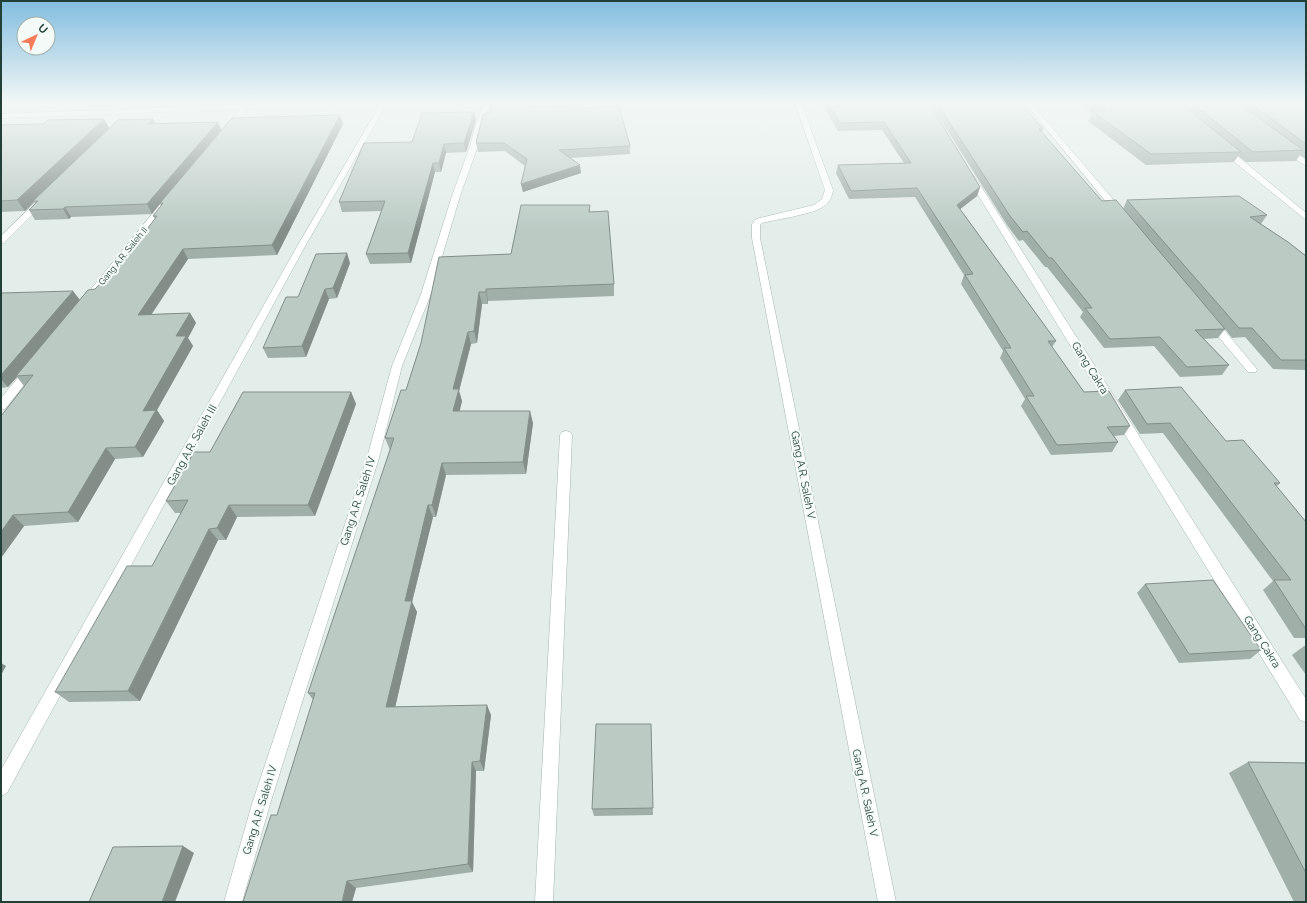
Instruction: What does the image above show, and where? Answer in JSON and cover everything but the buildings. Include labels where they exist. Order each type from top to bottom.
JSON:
[{"type":"street","name":"Gang A.R. Saleh III","points":[[1,787],[299,250],[360,145]]},
{"type":"street","name":"Gang A.R. Saleh IV","points":[[233,902],[260,804],[373,458],[397,366],[426,294],[472,145]]},
{"type":"street","name":"Gang A.R. Saleh V","points":[[813,145],[829,190],[828,196],[824,203],[817,207],[759,221],[756,224],[756,238],[887,902]]},
{"type":"street","points":[[1064,145],[1125,218]]},
{"type":"street","points":[[1220,145],[1306,217]]},
{"type":"street","points":[[1281,145],[1306,164]]},
{"type":"street","name":"Gang Cakra","points":[[963,164],[1306,714]]},
{"type":"street","name":"Gang A.R. Saleh II","points":[[82,306],[172,195]]},
{"type":"street","points":[[1,241],[45,198]]},
{"type":"street","points":[[1206,316],[1252,370]]},
{"type":"street","points":[[1,406],[36,362]]},
{"type":"street","points":[[544,902],[566,435]]}]
